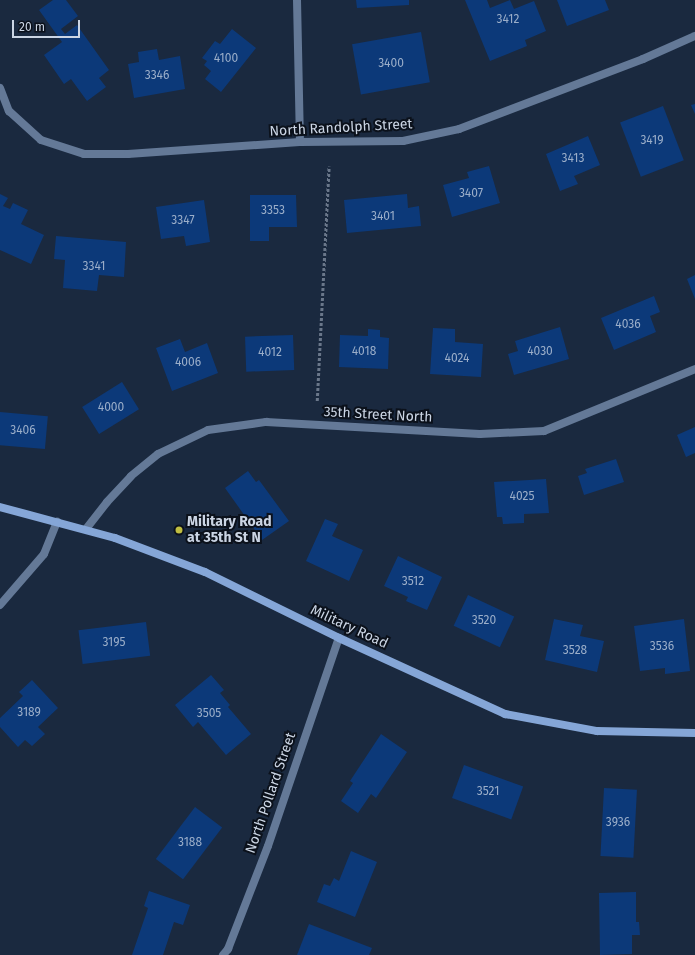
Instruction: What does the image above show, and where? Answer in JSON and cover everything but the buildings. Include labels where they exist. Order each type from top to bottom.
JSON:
[{"type":"main road","name":"Military Road","points":[[0,507],[115,538],[205,572],[340,638],[505,714],[597,732],[695,733]]},
{"type":"street","points":[[297,0],[300,142]]},
{"type":"street","name":"North Randolph Street","points":[[0,88],[9,111],[41,140],[84,154],[128,154],[300,142],[403,140],[459,129],[643,59],[695,36]]},
{"type":"street","name":"35th Street North","points":[[86,529],[107,502],[131,476],[158,454],[208,430],[266,422],[480,434],[544,431],[695,369]]},
{"type":"street","points":[[0,605],[44,554],[57,522]]},
{"type":"street","name":"North Pollard Street","points":[[223,955],[228,949],[268,846],[340,638]]},
{"type":"path","points":[[317,401],[329,166]]},
{"type":"place","name":"Military Road at 35th St N","points":[[179,530]]}]
